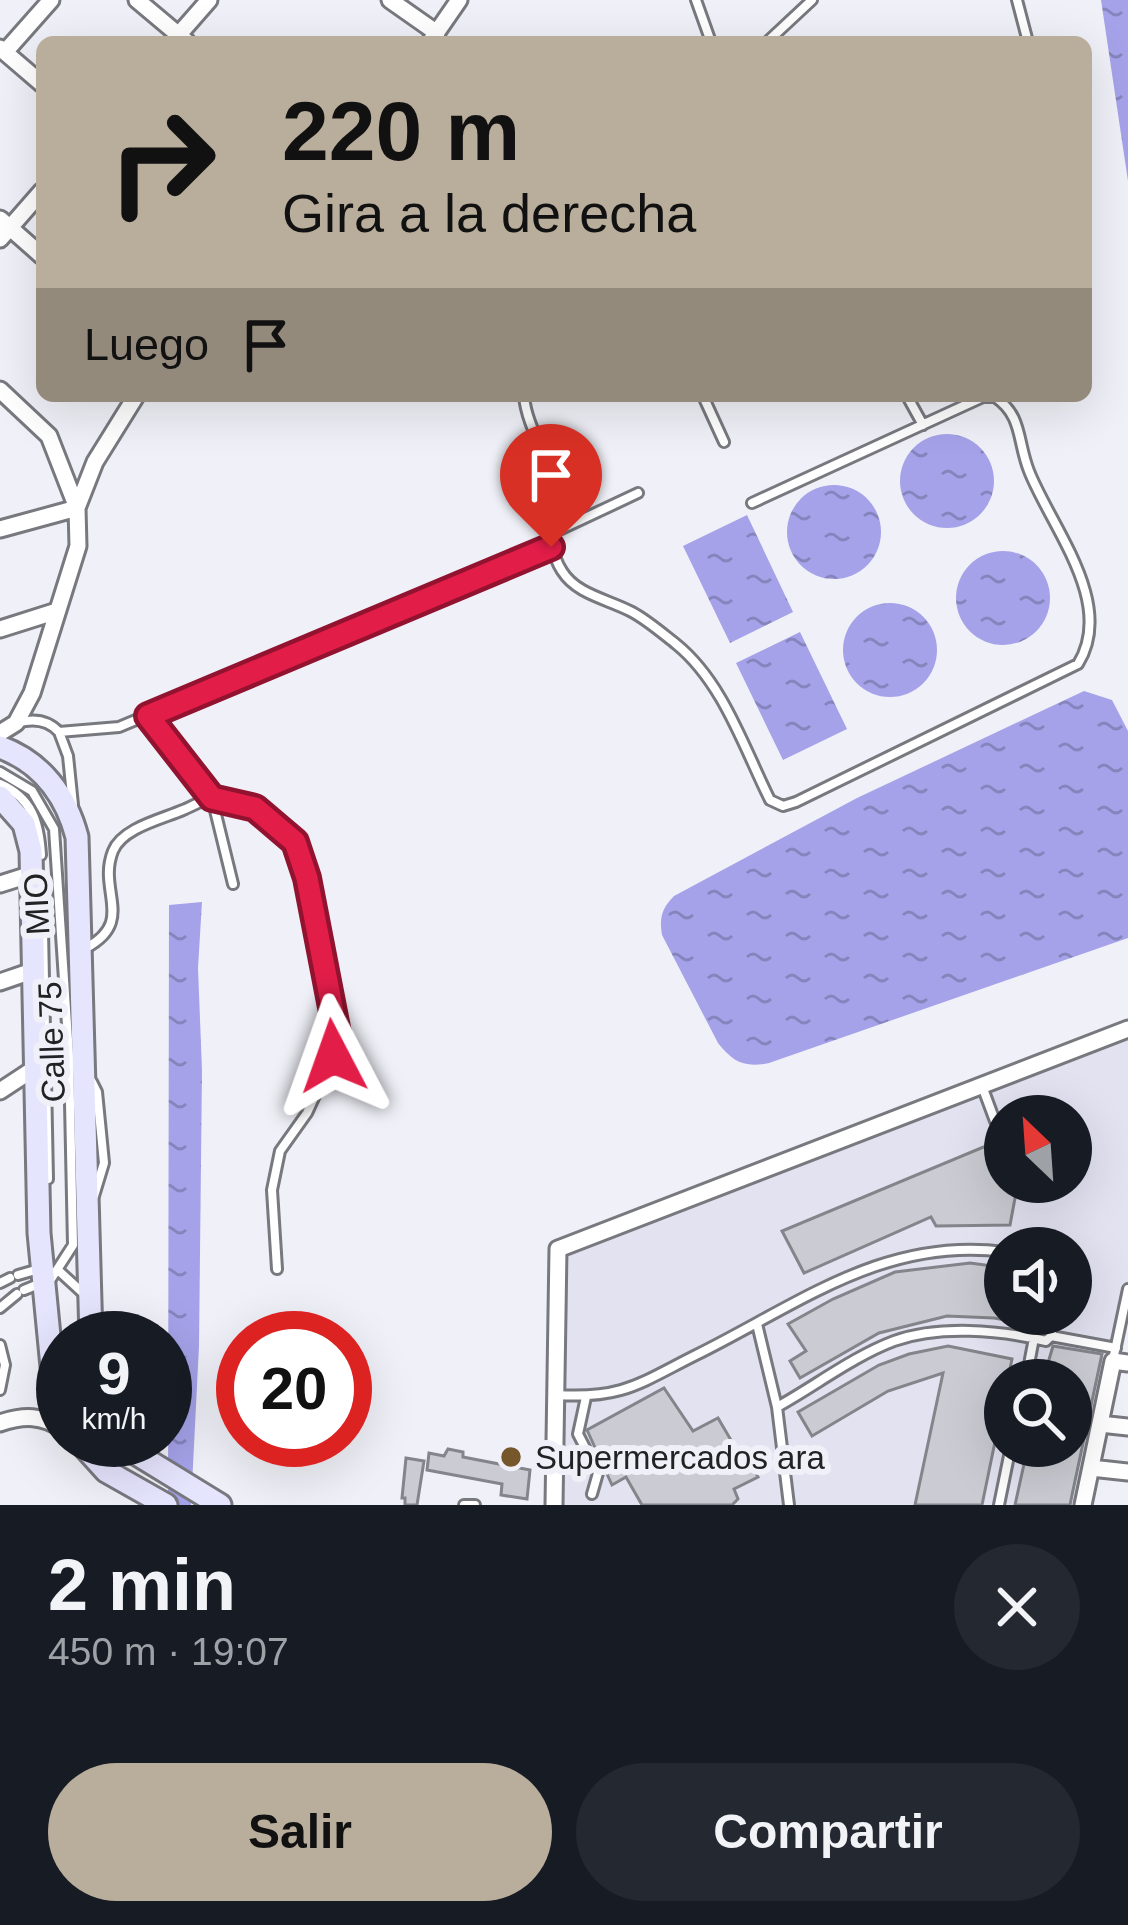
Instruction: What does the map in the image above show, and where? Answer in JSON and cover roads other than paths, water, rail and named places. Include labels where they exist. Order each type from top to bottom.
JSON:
[{"type":"main road","name":"Calle 75","points":[[0,747],[27,760],[56,788],[76,837],[90,1311]]},
{"type":"main road","name":"Calle 75","points":[[1,794],[24,824],[32,874],[39,1279],[44,1311]]},
{"type":"main road","points":[[102,1467],[166,1505]]},
{"type":"main road","points":[[157,1467],[220,1505]]},
{"type":"street","points":[[36,79],[3,50],[51,0]]},
{"type":"street","points":[[137,0],[175,36]]},
{"type":"street","points":[[182,36],[209,0]]},
{"type":"street","points":[[390,0],[431,36]]},
{"type":"street","points":[[434,36],[459,0]]},
{"type":"street","points":[[36,197],[3,229],[36,252]]},
{"type":"street","points":[[0,390],[49,436],[77,508],[78,546],[32,693],[16,723],[0,734]]},
{"type":"street","points":[[77,508],[95,462],[132,402]]},
{"type":"street","points":[[0,529],[77,508]]},
{"type":"street","points":[[0,629],[57,610]]},
{"type":"street","points":[[0,884],[32,874]]},
{"type":"street","points":[[0,982],[35,970]]},
{"type":"street","points":[[554,1505],[558,1249],[1128,1029]]},
{"type":"street","points":[[0,1091],[38,1066]]},
{"type":"street","points":[[1084,1505],[1119,1358]]},
{"type":"street","points":[[0,1423],[36,1418]]},
{"type":"street","points":[[1100,1424],[1128,1427]]},
{"type":"street","points":[[1091,1468],[1128,1472]]},
{"type":"lane","points":[[696,0],[709,36]]},
{"type":"lane","points":[[773,36],[812,0]]},
{"type":"lane","points":[[1017,0],[1026,36]]},
{"type":"lane","points":[[525,402],[556,487],[551,547],[573,586],[635,613],[695,661],[712,683],[770,800],[783,806],[1078,664],[1087,650],[1091,633],[1088,604],[1068,544],[1028,470],[1017,418],[1002,402]]},
{"type":"lane","points":[[706,402],[724,442]]},
{"type":"lane","points":[[910,402],[922,425]]},
{"type":"lane","points":[[752,503],[972,402]]},
{"type":"lane","points":[[553,533],[638,493]]},
{"type":"lane","points":[[59,732],[119,727],[551,547]]},
{"type":"lane","points":[[148,716],[212,798],[233,884]]},
{"type":"lane","points":[[16,723],[38,721],[59,732],[68,755],[76,837]]},
{"type":"lane","name":"MIO","points":[[0,772],[18,780],[42,803],[57,846],[74,1234],[69,1256],[39,1279]]},
{"type":"lane","name":"MIO","points":[[1,794],[25,800],[40,832],[39,1279]]},
{"type":"lane","points":[[80,952],[105,938],[111,928],[113,848],[127,834],[212,798],[255,808],[295,842],[307,878],[337,1033],[333,1056],[307,1113],[280,1151],[272,1190],[277,1269]]},
{"type":"lane","points":[[982,1086],[985,1095]]},
{"type":"lane","points":[[557,1395],[618,1394],[865,1267],[914,1253],[963,1246],[984,1249]]},
{"type":"lane","points":[[0,1283],[14,1277],[76,1283],[90,1311]]},
{"type":"lane","points":[[0,1308],[39,1279]]},
{"type":"lane","points":[[777,1407],[889,1342],[921,1333],[954,1331],[1046,1341],[1051,1336],[1119,1358],[1128,1289]]},
{"type":"lane","points":[[757,1324],[777,1407],[789,1505]]},
{"type":"lane","points":[[1030,1359],[1034,1339]]},
{"type":"lane","points":[[0,1390],[5,1372],[1,1348]]},
{"type":"lane","points":[[586,1397],[578,1434],[598,1473],[592,1494]]},
{"type":"lane","points":[[999,1505],[1007,1467]]},
{"type":"lane","points":[[464,1505],[475,1505]]},
{"type":"water","points":[[1101,0],[1128,0],[1128,181]]},
{"type":"water","points":[[947,434],[980,448],[994,481],[980,514],[947,528],[914,514],[900,481],[914,448]]},
{"type":"water","points":[[834,485],[867,499],[881,532],[867,565],[834,579],[801,565],[787,532],[801,499]]},
{"type":"water","points":[[747,515],[793,612],[730,643],[683,546]]},
{"type":"water","points":[[1003,551],[1036,565],[1050,598],[1036,631],[1003,645],[970,631],[956,598],[970,565]]},
{"type":"water","points":[[890,603],[923,617],[937,650],[923,683],[890,697],[857,683],[843,650],[857,617]]},
{"type":"water","points":[[800,632],[847,729],[783,760],[736,663]]},
{"type":"water","points":[[1084,691],[1112,700],[1128,731],[1128,938],[769,1063],[746,1064],[729,1055],[718,1043],[662,935],[662,914],[674,896],[857,798]]},
{"type":"water","points":[[202,902],[199,1346],[191,1505],[168,1505],[168,1467],[192,1467],[192,1311],[168,1311],[169,905]]},
{"type":"place","name":"Supermercados ara","points":[[511,1457]]}]
